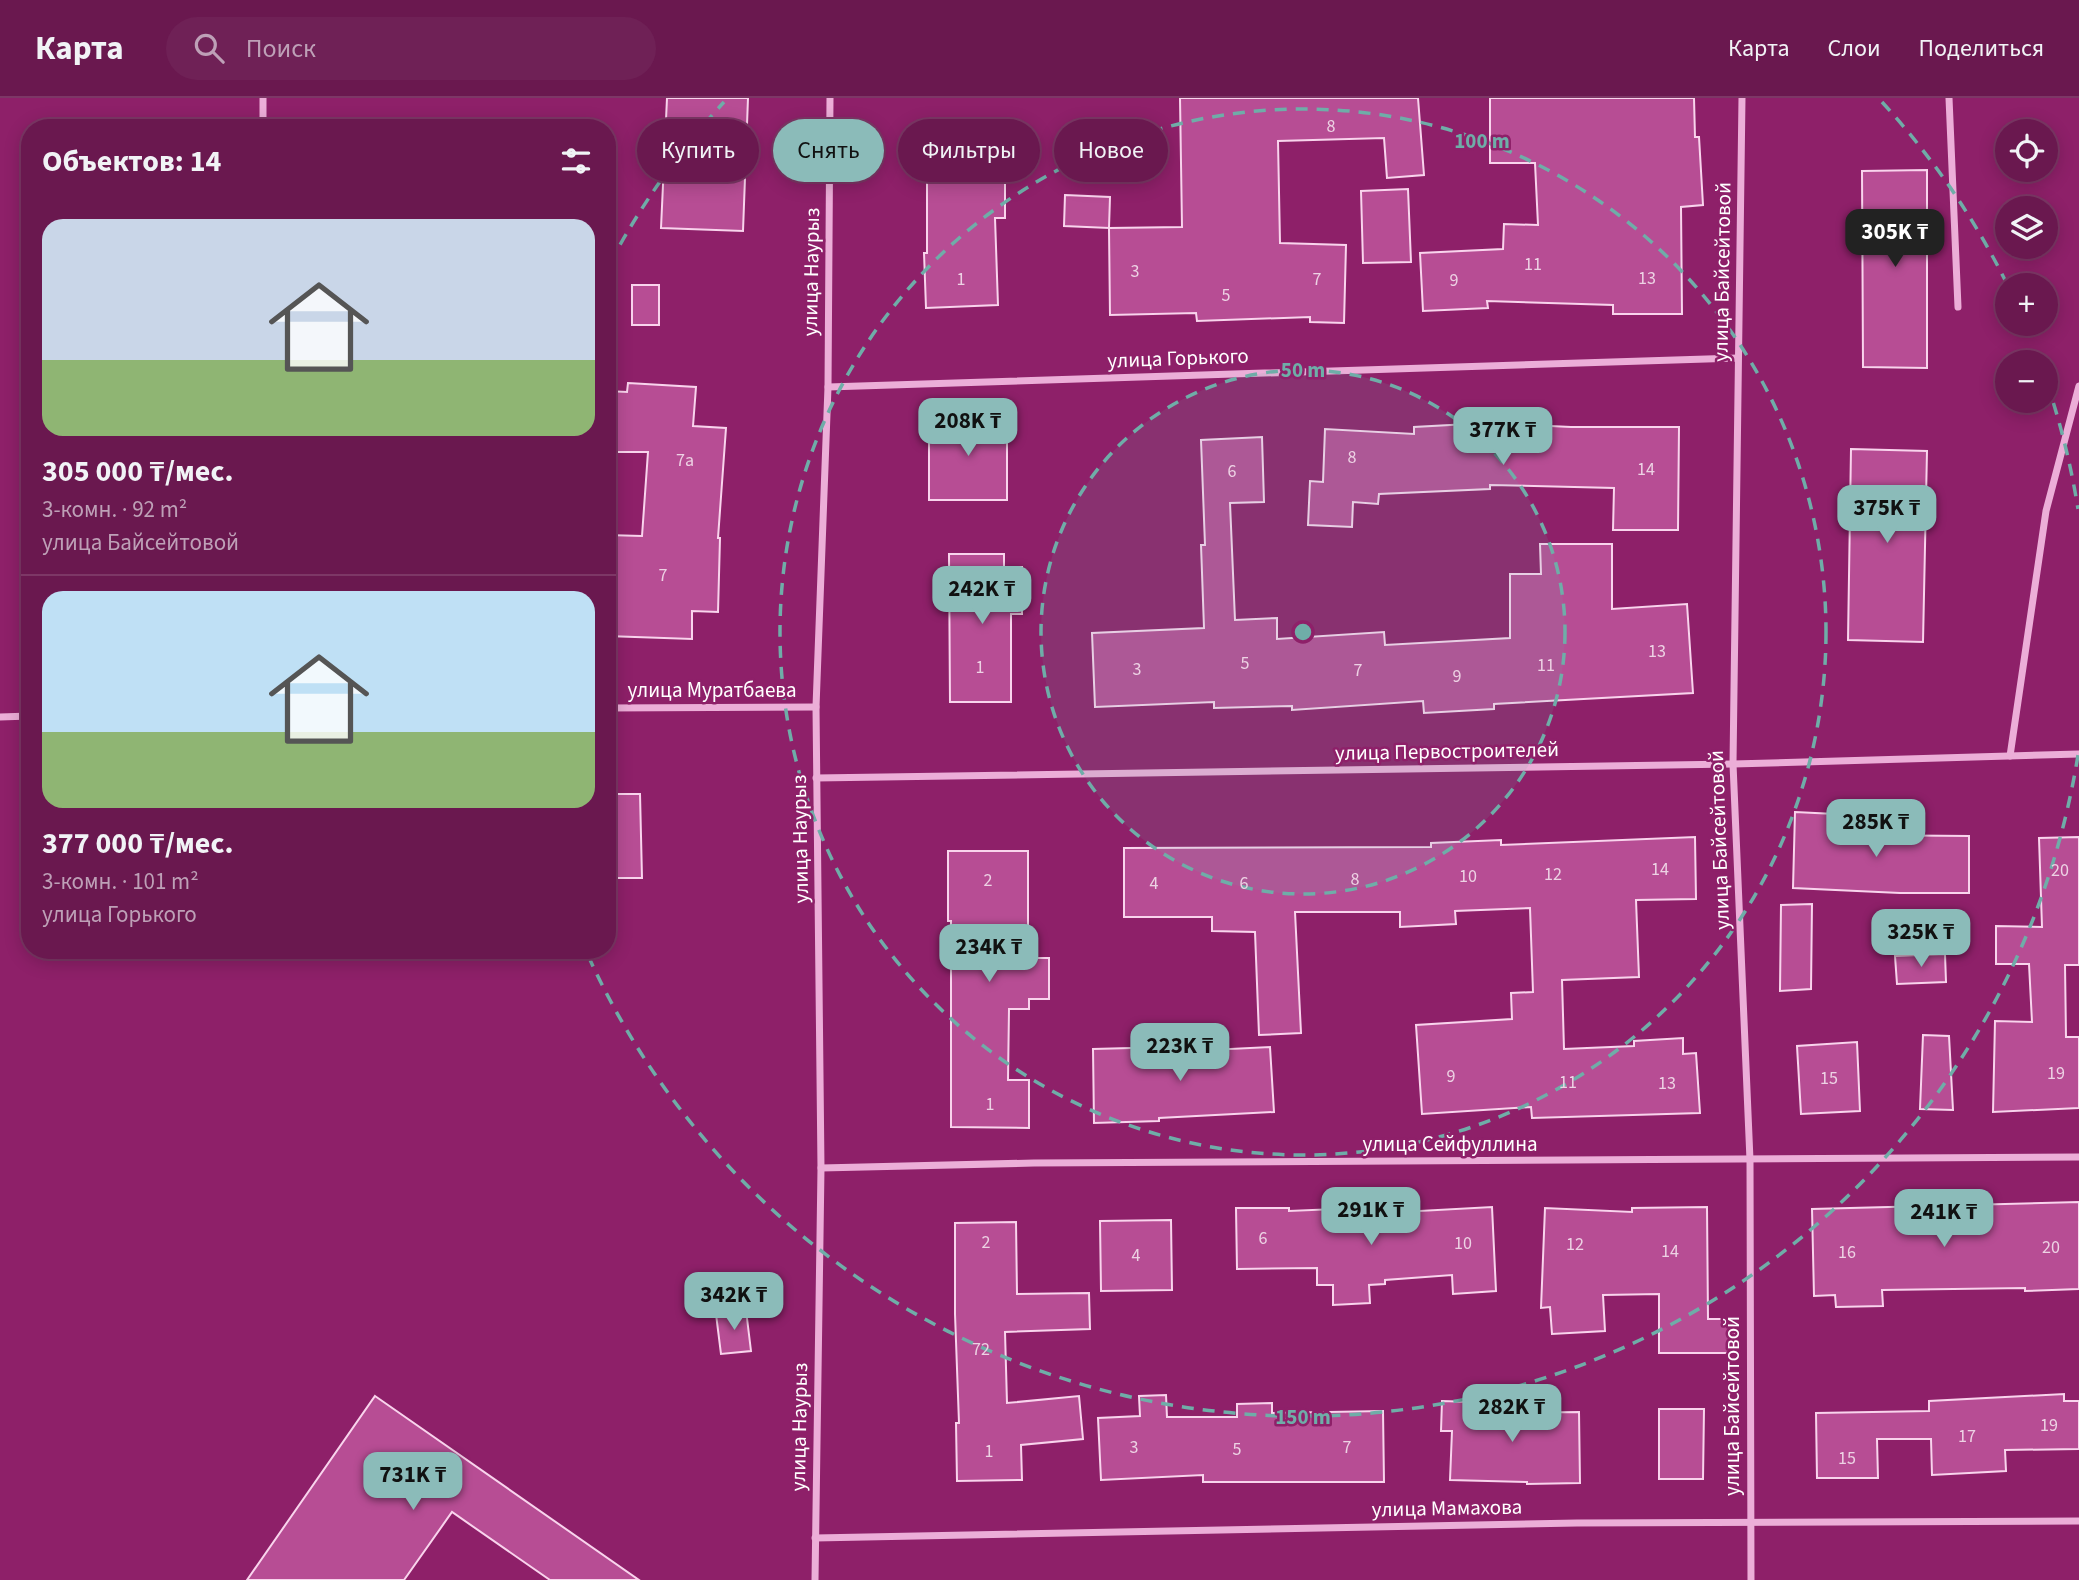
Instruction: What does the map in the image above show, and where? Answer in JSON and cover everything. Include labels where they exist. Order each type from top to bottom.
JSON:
[{"type":"street","points":[[263,98],[263,119]]},
{"type":"street","name":"улица Наурыз","points":[[815,1580],[821,1168],[816,707],[828,387],[830,98]]},
{"type":"street","name":"улица Байсейтовой","points":[[1742,98],[1733,764],[1751,1160],[1751,1580]]},
{"type":"street","points":[[1949,98],[1958,307]]},
{"type":"street","name":"улица Горького","points":[[828,387],[1738,358]]},
{"type":"street","points":[[2010,757],[2046,511],[2079,386]]},
{"type":"street","name":"улица Муратбаева","points":[[616,708],[816,707]]},
{"type":"street","points":[[0,717],[21,716]]},
{"type":"street","name":"улица Первостроителей","points":[[816,778],[1733,764],[2079,754]]},
{"type":"street","name":"улица Сейфуллина","points":[[821,1168],[1034,1163],[2079,1157]]},
{"type":"street","name":"улица Мамахова","points":[[815,1538],[1577,1523],[2079,1521]]},
{"type":"building","points":[[667,98],[748,98],[747,119],[666,119]]},
{"type":"building","points":[[1180,98],[1418,98],[1424,175],[1387,178],[1384,138],[1278,141],[1280,243],[1346,245],[1344,323],[1310,322],[1310,317],[1197,321],[1196,313],[1110,315],[1109,228],[1182,227]]},
{"type":"building","points":[[1490,98],[1694,98],[1695,137],[1699,137],[1703,205],[1681,207],[1682,314],[1613,314],[1613,305],[1487,301],[1488,308],[1423,311],[1420,253],[1503,249],[1504,224],[1538,225],[1535,163],[1490,163]]},
{"type":"building","points":[[1927,170],[1927,368],[1863,367],[1862,171]]},
{"type":"building","points":[[663,182],[745,182],[743,231],[661,228]]},
{"type":"building","points":[[927,182],[1005,182],[1005,218],[995,218],[998,305],[926,308],[924,253],[927,253]]},
{"type":"building","points":[[1408,189],[1411,262],[1363,263],[1361,191]]},
{"type":"building","points":[[1065,195],[1110,197],[1109,228],[1064,226]]},
{"type":"building","points":[[632,285],[659,285],[659,325],[632,325]]},
{"type":"building","points":[[628,383],[696,387],[693,426],[726,428],[718,538],[718,612],[692,611],[692,639],[616,636],[616,535],[642,536],[648,452],[616,452],[616,391],[627,392]]},
{"type":"building","points":[[929,416],[1007,416],[1007,500],[929,500]]},
{"type":"building","points":[[1487,423],[1571,427],[1679,427],[1678,530],[1613,530],[1614,488],[1490,485],[1490,489],[1379,494],[1378,504],[1353,502],[1352,527],[1308,525],[1310,481],[1323,482],[1325,429],[1414,434],[1414,427]]},
{"type":"building","points":[[1262,437],[1264,502],[1230,503],[1235,620],[1277,618],[1277,639],[1384,632],[1385,645],[1510,638],[1510,574],[1541,574],[1540,544],[1612,544],[1612,609],[1687,604],[1693,693],[1494,704],[1494,709],[1424,713],[1423,701],[1292,710],[1292,706],[1214,708],[1214,702],[1095,707],[1092,633],[1204,628],[1201,545],[1205,545],[1201,440]]},
{"type":"building","points":[[1851,449],[1927,451],[1923,642],[1848,640]]},
{"type":"building","points":[[949,554],[1004,554],[1004,568],[1022,567],[1022,614],[1011,614],[1011,702],[950,702]]},
{"type":"building","points":[[616,794],[640,794],[642,878],[616,878]]},
{"type":"building","points":[[1795,812],[1855,815],[1854,835],[1969,836],[1969,893],[1793,888]]},
{"type":"building","points":[[1695,837],[1696,899],[1636,900],[1639,977],[1562,980],[1564,1049],[1634,1046],[1634,1041],[1683,1038],[1683,1054],[1696,1053],[1700,1113],[1532,1118],[1531,1107],[1422,1114],[1416,1025],[1512,1019],[1511,993],[1533,992],[1530,908],[1455,911],[1456,924],[1400,927],[1400,912],[1295,912],[1301,1033],[1259,1035],[1255,932],[1212,931],[1212,917],[1124,917],[1124,848],[1431,847],[1431,843],[1501,840],[1501,845]]},
{"type":"building","points":[[2079,837],[2079,965],[2065,965],[2066,1037],[2079,1037],[2079,1108],[1993,1112],[1995,1021],[2032,1022],[2029,964],[1996,964],[1996,926],[2042,927],[2039,838]]},
{"type":"building","points":[[948,851],[1028,851],[1028,958],[1049,958],[1049,999],[1029,999],[1029,1009],[1009,1009],[1008,1080],[1029,1080],[1029,1128],[951,1127],[951,921],[948,921]]},
{"type":"building","points":[[1812,904],[1811,989],[1780,991],[1781,905]]},
{"type":"building","points":[[1945,954],[1946,982],[1897,984],[1895,956]]},
{"type":"building","points":[[1923,1035],[1949,1036],[1953,1110],[1920,1109]]},
{"type":"building","points":[[1857,1042],[1860,1111],[1801,1114],[1797,1046]]},
{"type":"building","points":[[1169,1047],[1169,1052],[1270,1047],[1274,1112],[1094,1123],[1093,1049]]},
{"type":"building","points":[[2079,1202],[2079,1289],[1882,1290],[1883,1306],[1836,1307],[1835,1295],[1814,1296],[1812,1209]]},
{"type":"building","points":[[1383,1207],[1383,1213],[1492,1207],[1496,1291],[1453,1294],[1452,1275],[1385,1280],[1385,1284],[1369,1285],[1370,1303],[1333,1305],[1333,1285],[1317,1285],[1317,1268],[1237,1269],[1236,1208],[1289,1208],[1289,1211]]},
{"type":"building","points":[[1707,1207],[1708,1319],[1735,1319],[1735,1353],[1659,1353],[1659,1294],[1603,1295],[1605,1331],[1552,1334],[1550,1307],[1541,1308],[1545,1208],[1632,1212],[1632,1208]]},
{"type":"building","points":[[1171,1220],[1172,1290],[1101,1291],[1100,1221]]},
{"type":"building","points":[[1016,1222],[1017,1294],[1089,1293],[1090,1329],[1005,1332],[1007,1403],[1079,1396],[1083,1439],[1021,1445],[1022,1480],[957,1481],[956,1423],[959,1423],[955,1223]]},
{"type":"building","points":[[746,1310],[751,1351],[721,1354],[716,1314]]},
{"type":"building","points":[[2064,1394],[2064,1401],[2079,1401],[2079,1449],[2005,1450],[2006,1471],[1932,1475],[1931,1439],[1877,1439],[1878,1478],[1817,1478],[1816,1413],[1929,1411],[1929,1401]]},
{"type":"building","points":[[1166,1395],[1167,1417],[1237,1417],[1237,1404],[1272,1403],[1272,1413],[1383,1411],[1384,1482],[1203,1482],[1203,1475],[1101,1480],[1098,1418],[1140,1416],[1139,1396]]},
{"type":"building","points":[[375,1396],[639,1580],[550,1580],[452,1512],[404,1580],[247,1580]]},
{"type":"building","points":[[1442,1401],[1501,1403],[1501,1413],[1579,1412],[1580,1483],[1527,1484],[1450,1480],[1452,1431],[1441,1431]]},
{"type":"building","points":[[1659,1409],[1704,1409],[1703,1479],[1659,1479]]}]
